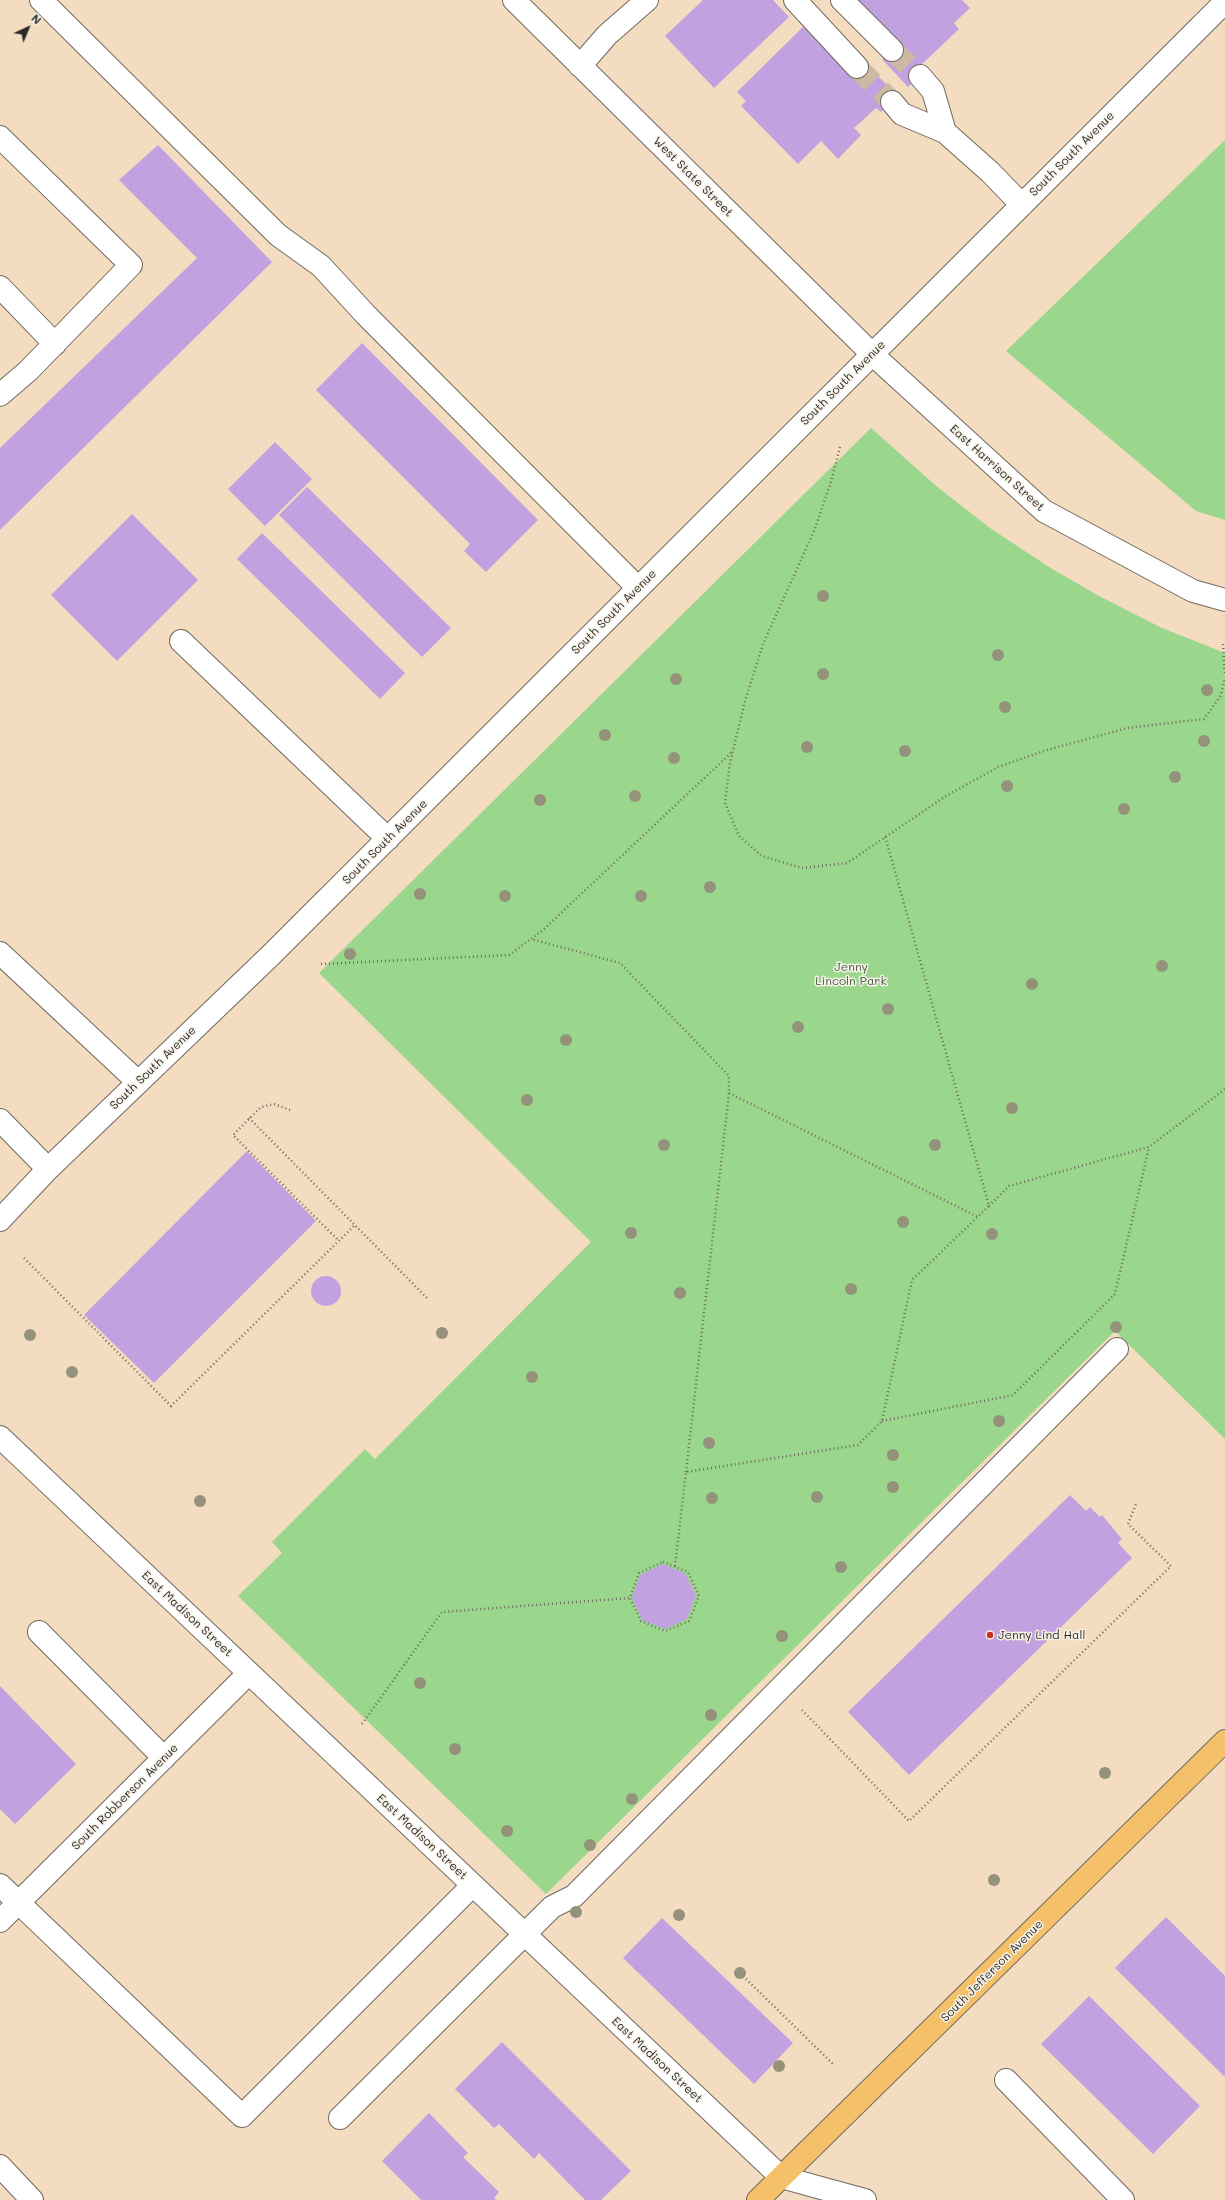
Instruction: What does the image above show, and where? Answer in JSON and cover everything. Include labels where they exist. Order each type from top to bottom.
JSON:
[{"type":"main road","name":"South Jefferson Avenue","points":[[758,2200],[1225,1742]]},
{"type":"street","points":[[41,0],[278,235],[321,266],[372,320],[638,588]]},
{"type":"street","name":"West State Street","points":[[514,0],[872,354]]},
{"type":"street","points":[[580,66],[607,35],[647,0]]},
{"type":"street","points":[[795,0],[857,67]]},
{"type":"street","points":[[842,0],[892,50]]},
{"type":"street","name":"South South Avenue","points":[[0,1220],[48,1168],[272,954],[1225,2]]},
{"type":"street","points":[[920,76],[933,91],[945,132]]},
{"type":"street","points":[[892,102],[902,114],[945,132],[990,172],[1022,204]]},
{"type":"street","points":[[0,137],[130,265],[55,344],[28,371],[0,395]]},
{"type":"street","points":[[0,287],[55,344]]},
{"type":"street","name":"East Harrison Street","points":[[872,354],[1044,511],[1193,591],[1225,600]]},
{"type":"street","points":[[181,641],[388,838]]},
{"type":"street","points":[[0,953],[138,1082]]},
{"type":"street","points":[[0,1120],[48,1168]]},
{"type":"street","points":[[340,2118],[552,1907],[574,1896],[1117,1349]]},
{"type":"street","name":"East Madison Street","points":[[0,1437],[781,2178],[865,2200]]},
{"type":"street","points":[[39,1632],[164,1758]]},
{"type":"street","name":"South Robberson Avenue","points":[[0,1921],[249,1673]]},
{"type":"street","points":[[0,1885],[242,2116],[473,1885]]},
{"type":"street","points":[[1006,2080],[1123,2200]]},
{"type":"street","points":[[0,2166],[32,2200]]},
{"type":"path","points":[[840,447],[831,482],[814,531],[763,644],[745,701],[733,751],[725,803],[740,836],[762,856],[802,868],[846,863],[946,796],[998,767],[1047,750],[1127,728],[1204,719],[1222,692],[1225,676],[1223,644]]},
{"type":"path","points":[[1222,692],[1225,696]]},
{"type":"path","points":[[321,964],[509,955],[543,930],[733,751]]},
{"type":"path","points":[[885,836],[989,1206]]},
{"type":"path","points":[[531,939],[620,963],[729,1076],[729,1093],[675,1566]]},
{"type":"path","points":[[686,1472],[858,1445],[882,1421],[912,1280],[1009,1186],[1149,1147],[1225,1089]]},
{"type":"path","points":[[729,1093],[978,1217]]},
{"type":"path","points":[[290,1110],[274,1104],[261,1107],[233,1134],[339,1241]]},
{"type":"path","points":[[249,1118],[428,1298]]},
{"type":"path","points":[[882,1421],[1013,1395],[1115,1294],[1149,1147]]},
{"type":"path","points":[[24,1258],[171,1406],[355,1225]]},
{"type":"path","points":[[781,1688],[909,1821],[1171,1566],[1128,1524],[1136,1504]]},
{"type":"path","points":[[663,1562],[688,1572],[699,1596],[689,1621],[665,1631],[641,1621],[630,1598],[639,1573],[663,1562]]},
{"type":"path","points":[[362,1724],[442,1612],[630,1598]]},
{"type":"path","points":[[746,1980],[834,2065]]},
{"type":"green space","points":[[1225,140],[1225,520],[1196,511],[1006,351]]},
{"type":"green space","name":"Jenny Lincoln Park","points":[[871,428],[935,485],[990,528],[1049,567],[1099,596],[1162,628],[1225,653],[1225,1439],[1115,1331],[546,1894],[238,1596],[282,1553],[272,1542],[365,1449],[375,1459],[591,1242],[319,973]]},
{"type":"building","points":[[703,0],[773,0],[789,17],[714,88],[665,36]]},
{"type":"building","points":[[856,0],[962,0],[970,8],[954,23],[959,29],[920,66],[920,76],[908,87],[882,59],[898,45]]},
{"type":"building","points":[[806,24],[863,61],[898,96],[881,112],[876,108],[854,128],[861,135],[838,159],[821,141],[798,164],[741,106],[746,101],[737,92]]},
{"type":"building","points":[[158,145],[272,262],[0,530],[0,448],[197,258],[119,180]]},
{"type":"building","points":[[362,343],[538,520],[486,572],[464,551],[470,544],[316,390]]},
{"type":"building","points":[[275,442],[312,479],[265,526],[228,489]]},
{"type":"building","points":[[307,487],[451,628],[422,657],[279,515]]},
{"type":"building","points":[[132,514],[198,580],[117,661],[51,595]]},
{"type":"building","points":[[262,533],[405,673],[380,699],[237,559]]},
{"type":"building","points":[[247,1151],[316,1221],[154,1383],[84,1315]]},
{"type":"building","points":[[326,1276],[336,1281],[341,1291],[336,1301],[326,1306],[316,1301],[311,1291],[316,1281]]},
{"type":"building","name":"Jenny Lind Hall","points":[[1070,1495],[1086,1511],[1090,1507],[1100,1517],[1102,1515],[1122,1539],[1118,1543],[1132,1558],[909,1775],[848,1712]]},
{"type":"building","points":[[662,1564],[685,1573],[696,1595],[687,1619],[665,1629],[642,1620],[632,1598],[640,1575]]},
{"type":"building","points":[[0,1686],[76,1764],[15,1824],[0,1809]]},
{"type":"building","points":[[1166,1917],[1225,1976],[1225,2077],[1115,1968]]},
{"type":"building","points":[[662,1918],[793,2043],[754,2084],[623,1958]]},
{"type":"building","points":[[1089,1996],[1200,2106],[1153,2154],[1041,2044]]},
{"type":"building","points":[[502,2042],[631,2171],[601,2200],[585,2200],[539,2153],[534,2159],[499,2124],[494,2128],[455,2089]]},
{"type":"building","points":[[429,2113],[468,2153],[463,2157],[499,2192],[494,2198],[496,2200],[421,2200],[382,2161]]},
{"type":"tunnel","points":[[892,50],[920,76]]},
{"type":"tunnel","points":[[857,67],[892,102]]},
{"type":"place","name":"Jenny Lind Hall","points":[[990,1635]]}]
